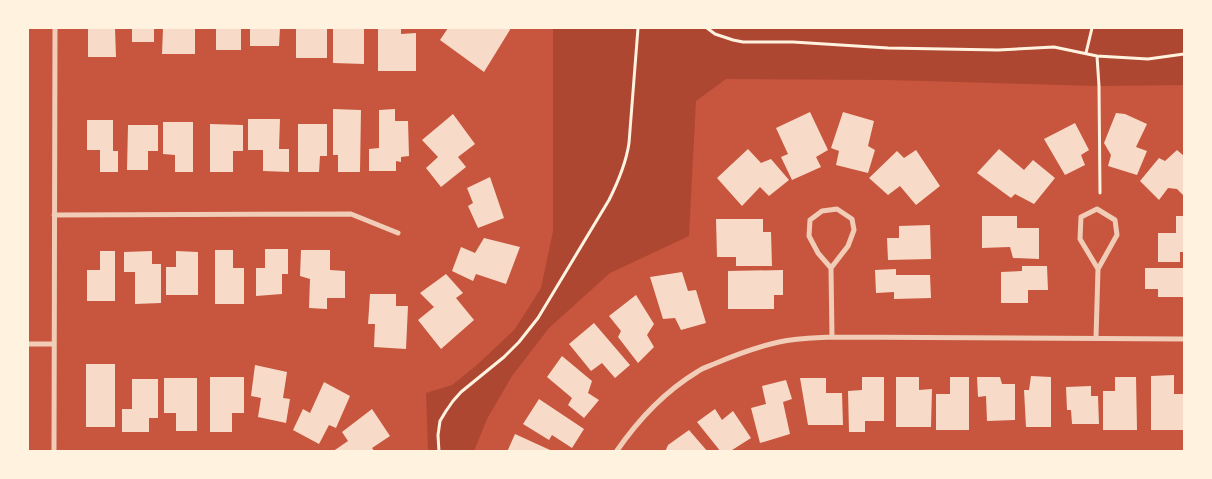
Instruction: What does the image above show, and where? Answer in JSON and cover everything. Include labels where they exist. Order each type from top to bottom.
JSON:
[{"type":"street","points":[[54,452],[55,28]]},
{"type":"street","points":[[831,268],[818,253],[809,236],[810,220],[822,211],[837,210],[852,218],[854,230],[848,246],[831,268],[832,337]]},
{"type":"street","points":[[1096,338],[1098,269],[1117,235],[1115,220],[1097,210],[1081,218],[1080,240],[1098,269]]},
{"type":"street","points":[[54,215],[351,214],[398,233]]},
{"type":"street","points":[[616,452],[634,426],[652,406],[698,371],[729,357],[780,342],[803,338],[832,337],[1184,339]]},
{"type":"street","points":[[28,344],[54,344]]},
{"type":"path","points":[[439,452],[438,435],[440,421],[446,411],[461,392],[504,357],[519,342],[538,318],[609,200],[627,156],[638,28]]},
{"type":"path","points":[[707,28],[715,34],[743,42],[793,42],[943,50],[1054,47],[1086,52],[1097,56],[1148,59],[1184,54]]},
{"type":"path","points":[[1086,52],[1092,28]]},
{"type":"path","points":[[1097,56],[1100,193]]},
{"type":"shaded area","points":[[553,28],[1184,28],[1184,85],[1099,86],[887,80],[726,79],[696,101],[689,236],[610,273],[549,328],[512,376],[487,419],[474,451],[428,451],[426,393],[452,385],[477,365],[515,329],[541,288],[553,231]]},
{"type":"building","points":[[88,28],[115,28],[116,57],[88,57]]},
{"type":"building","points":[[132,28],[154,28],[154,42],[132,42]]},
{"type":"building","points":[[163,28],[195,28],[195,54],[162,54]]},
{"type":"building","points":[[216,28],[241,28],[241,50],[216,50]]},
{"type":"building","points":[[250,28],[280,28],[279,46],[250,46]]},
{"type":"building","points":[[296,28],[327,28],[327,58],[296,58]]},
{"type":"building","points":[[333,28],[364,28],[364,64],[333,63]]},
{"type":"building","points":[[378,28],[401,28],[401,34],[416,33],[416,71],[378,71]]},
{"type":"building","points":[[448,28],[511,28],[484,72],[440,40]]},
{"type":"building","points":[[333,109],[361,110],[360,172],[338,172],[338,155],[333,155]]},
{"type":"building","points":[[395,109],[395,121],[408,121],[409,156],[401,157],[401,162],[396,161],[396,171],[369,171],[369,149],[379,148],[379,110]]},
{"type":"building","points":[[810,112],[828,150],[816,157],[821,167],[792,180],[781,157],[788,154],[776,128]]},
{"type":"building","points":[[843,112],[874,121],[868,146],[875,150],[868,173],[836,165],[839,151],[831,148]]},
{"type":"building","points":[[1116,113],[1125,114],[1147,124],[1136,147],[1147,151],[1137,175],[1108,166],[1111,155],[1104,143]]},
{"type":"building","points":[[453,114],[475,144],[458,157],[466,167],[441,187],[426,168],[438,157],[422,140]]},
{"type":"building","points":[[248,119],[280,119],[279,149],[289,149],[289,172],[263,171],[263,150],[248,150]]},
{"type":"building","points":[[87,120],[113,120],[113,151],[118,151],[118,172],[100,172],[100,150],[87,150]]},
{"type":"building","points":[[163,122],[193,122],[193,172],[175,172],[175,155],[163,154]]},
{"type":"building","points":[[1075,123],[1089,150],[1081,155],[1085,165],[1065,175],[1044,139]]},
{"type":"building","points":[[210,124],[243,125],[243,151],[233,151],[233,172],[210,172]]},
{"type":"building","points":[[298,124],[327,124],[327,156],[320,156],[319,172],[298,172]]},
{"type":"building","points":[[128,125],[158,125],[158,151],[148,151],[148,170],[127,170]]},
{"type":"building","points":[[748,149],[761,163],[771,159],[789,180],[769,196],[760,187],[742,206],[717,178]]},
{"type":"building","points":[[999,149],[1024,170],[1033,160],[1055,178],[1034,204],[1015,194],[1011,198],[977,173]]},
{"type":"building","points":[[916,150],[940,186],[916,205],[900,186],[888,195],[869,178],[897,151],[904,158]]},
{"type":"building","points":[[1177,150],[1184,156],[1184,196],[1177,189],[1168,188],[1159,200],[1140,181],[1159,158],[1165,161]]},
{"type":"building","points":[[490,177],[504,218],[478,228],[468,206],[473,203],[467,188]]},
{"type":"building","points":[[982,216],[1017,216],[1017,228],[1039,228],[1039,259],[1013,258],[1010,247],[982,248]]},
{"type":"building","points":[[1176,216],[1184,216],[1184,252],[1180,252],[1180,262],[1158,262],[1158,233],[1176,233]]},
{"type":"building","points":[[716,219],[763,219],[763,232],[771,232],[772,266],[736,266],[736,257],[717,257]]},
{"type":"building","points":[[930,225],[931,259],[888,260],[887,238],[899,238],[899,226]]},
{"type":"building","points":[[484,238],[520,247],[506,284],[476,274],[473,281],[452,271],[461,247],[475,253]]},
{"type":"building","points":[[265,249],[288,249],[288,274],[282,274],[282,294],[256,296],[256,268],[265,268]]},
{"type":"building","points":[[215,250],[233,250],[233,268],[244,268],[244,304],[215,304]]},
{"type":"building","points":[[301,250],[330,250],[330,270],[345,271],[345,298],[327,298],[327,309],[309,308],[310,279],[300,276]]},
{"type":"building","points":[[100,251],[115,251],[115,301],[87,301],[87,270],[100,270]]},
{"type":"building","points":[[152,251],[152,264],[161,264],[161,303],[135,304],[135,272],[124,272],[124,252]]},
{"type":"building","points":[[176,251],[198,252],[198,295],[166,295],[166,267],[176,267]]},
{"type":"building","points":[[1022,266],[1047,266],[1048,290],[1028,290],[1028,303],[1001,303],[1001,272],[1022,271]]},
{"type":"building","points":[[1145,268],[1184,268],[1184,297],[1158,297],[1158,289],[1145,289]]},
{"type":"building","points":[[896,269],[896,275],[930,275],[931,298],[894,299],[894,292],[876,293],[875,270]]},
{"type":"building","points":[[783,270],[783,295],[774,295],[774,309],[728,309],[728,271]]},
{"type":"building","points":[[682,272],[688,291],[696,290],[706,323],[681,330],[675,318],[663,319],[650,277]]},
{"type":"building","points":[[446,274],[463,293],[456,298],[474,320],[441,349],[418,320],[434,307],[420,293]]},
{"type":"building","points":[[370,294],[396,294],[396,306],[408,306],[406,349],[374,347],[375,324],[368,324]]},
{"type":"building","points":[[636,295],[654,324],[647,335],[654,347],[638,363],[618,337],[621,331],[609,316]]},
{"type":"building","points":[[594,323],[630,365],[615,378],[602,363],[591,371],[569,344]]},
{"type":"building","points":[[562,356],[592,381],[588,393],[599,400],[584,418],[568,405],[572,398],[547,377]]},
{"type":"building","points":[[86,364],[115,364],[115,427],[86,427]]},
{"type":"building","points":[[255,365],[287,372],[283,398],[290,399],[286,423],[258,417],[261,398],[251,396]]},
{"type":"building","points":[[1174,375],[1174,394],[1184,394],[1184,430],[1151,430],[1151,376]]},
{"type":"building","points":[[1031,376],[1051,377],[1051,427],[1026,427],[1024,390],[1029,390]]},
{"type":"building","points":[[210,377],[244,377],[244,413],[232,413],[232,432],[210,432]]},
{"type":"building","points":[[862,377],[884,377],[884,421],[865,421],[865,432],[849,432],[848,391],[862,390]]},
{"type":"building","points":[[896,377],[919,377],[919,390],[932,389],[931,427],[896,427]]},
{"type":"building","points":[[950,377],[969,377],[969,430],[936,430],[936,394],[950,394]]},
{"type":"building","points":[[977,377],[1000,377],[1002,384],[1015,384],[1015,420],[987,421],[986,396],[978,397]]},
{"type":"building","points":[[1115,377],[1136,377],[1137,430],[1103,430],[1103,391],[1115,391]]},
{"type":"building","points":[[164,378],[197,378],[197,431],[176,431],[176,413],[164,413]]},
{"type":"building","points":[[800,378],[826,378],[826,393],[842,393],[843,425],[808,425]]},
{"type":"building","points":[[132,379],[158,379],[158,418],[149,418],[149,432],[122,432],[122,409],[132,409]]},
{"type":"building","points":[[786,380],[792,399],[783,402],[790,434],[760,443],[751,408],[766,404],[762,386]]},
{"type":"building","points":[[324,382],[350,396],[336,428],[329,425],[319,444],[293,430],[303,409],[310,413]]},
{"type":"building","points":[[1091,386],[1091,396],[1098,396],[1099,424],[1072,424],[1071,410],[1067,410],[1066,387]]},
{"type":"building","points":[[539,399],[584,429],[572,448],[552,435],[549,440],[523,424]]},
{"type":"building","points":[[372,409],[390,436],[372,448],[375,452],[332,452],[348,441],[342,432]]},
{"type":"building","points":[[715,409],[722,420],[733,411],[751,438],[729,452],[721,452],[697,422]]},
{"type":"building","points":[[689,430],[708,452],[665,452],[668,445]]},
{"type":"building","points":[[515,434],[550,450],[549,452],[507,452]]}]
